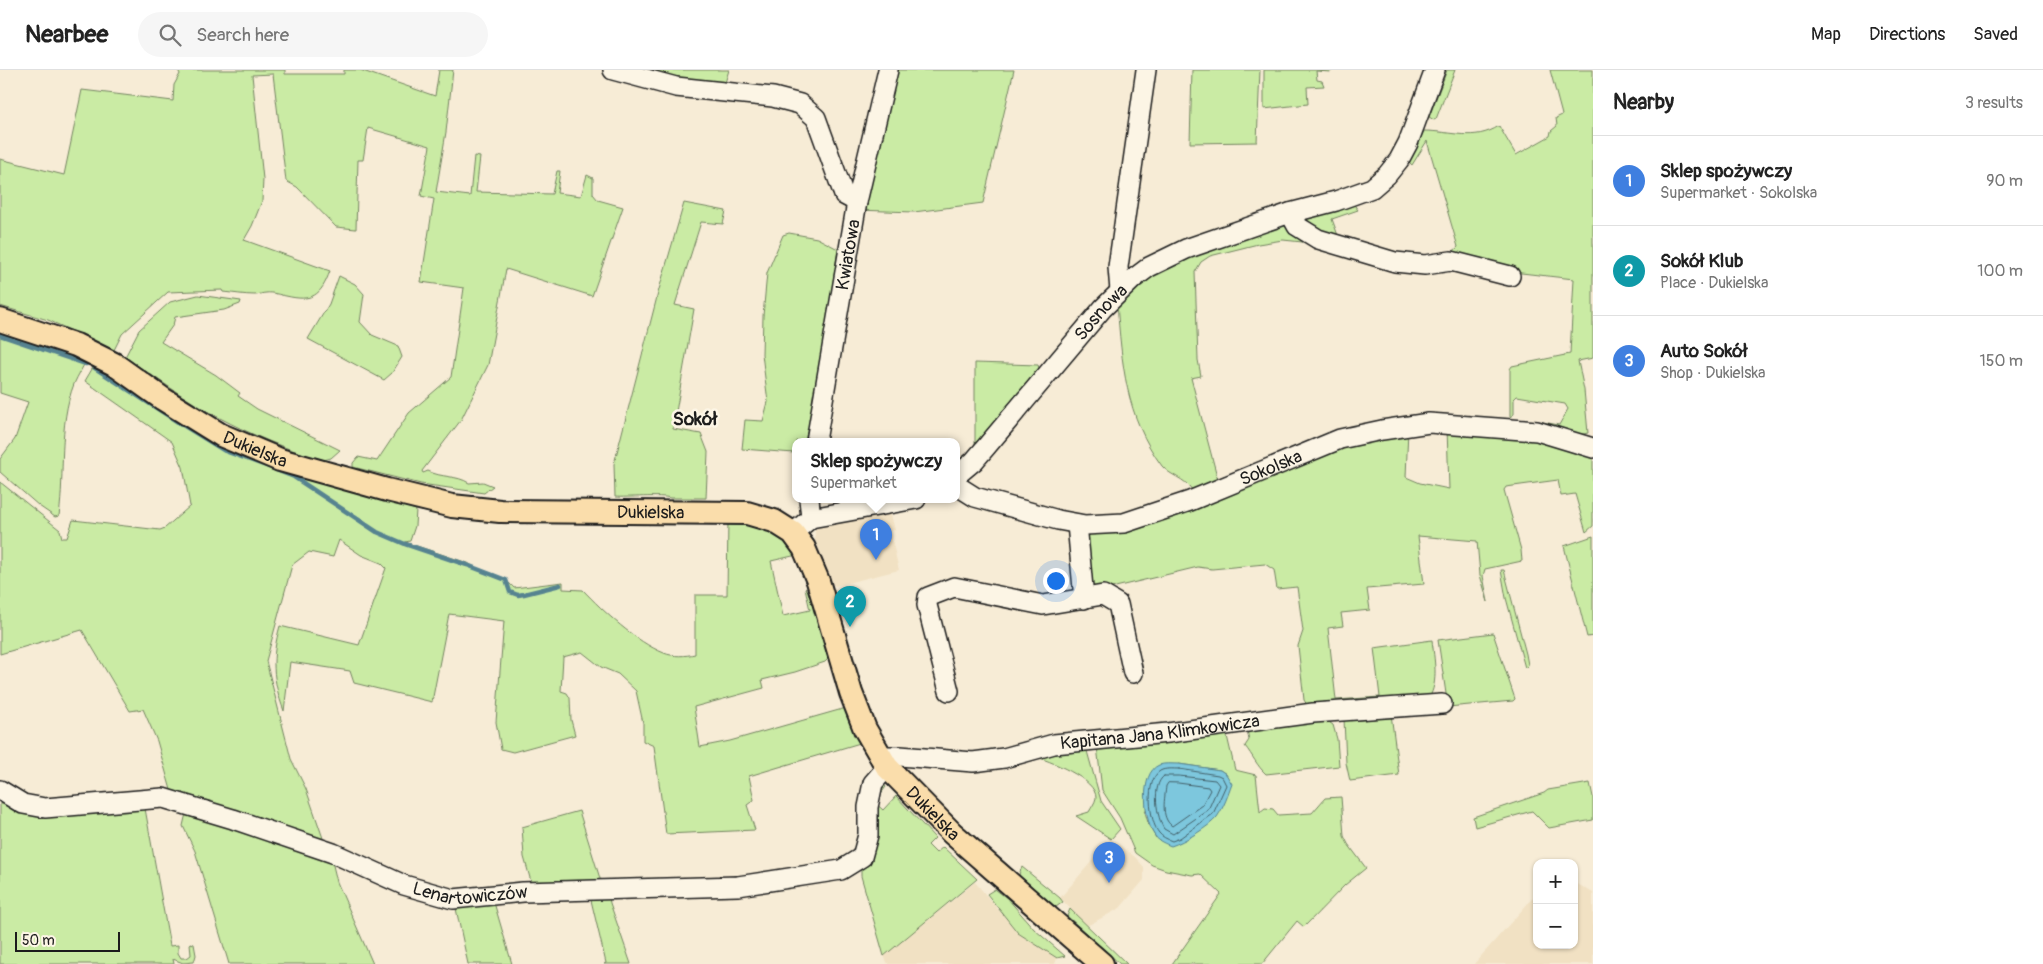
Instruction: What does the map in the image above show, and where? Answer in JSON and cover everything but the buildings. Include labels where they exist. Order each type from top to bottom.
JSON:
[{"type":"main road","name":"Dukielska","points":[[0,320],[76,345],[114,364],[163,399],[221,435],[280,460],[387,490],[452,506],[500,511],[747,513],[774,521],[793,533],[804,548],[818,581],[851,692],[865,729],[883,762],[952,833],[1102,964]]},
{"type":"street","points":[[613,70],[676,87],[773,97],[800,104],[816,118],[844,195],[856,202]]},
{"type":"street","name":"Kwiatowa","points":[[817,438],[856,202],[888,70]]},
{"type":"street","points":[[1120,291],[1118,267],[1146,70]]},
{"type":"street","name":"Sosnowa","points":[[960,473],[974,461],[1103,308],[1149,267],[1184,249],[1290,212],[1336,201],[1372,188],[1387,175],[1399,160],[1408,143],[1435,70]]},
{"type":"street","points":[[1290,212],[1297,226],[1318,239],[1395,262],[1425,265],[1451,262],[1510,276]]},
{"type":"street","name":"Sokolska","points":[[960,488],[975,497],[1058,520],[1085,525],[1124,523],[1190,501],[1340,439],[1420,424],[1448,424],[1538,431],[1593,448]]},
{"type":"street","points":[[809,503],[810,518]]},
{"type":"street","points":[[793,533],[810,518],[894,503]]},
{"type":"street","points":[[1077,524],[1084,599]]},
{"type":"street","points":[[948,691],[927,605],[929,595],[954,587],[1043,605],[1103,595],[1118,604],[1133,673]]},
{"type":"street","name":"Kapitana Jana Klimkowicza","points":[[883,762],[900,756],[973,762],[1010,757],[1054,744],[1168,733],[1313,713],[1442,704]]},
{"type":"street","name":"Lenartowiczów","points":[[0,790],[23,804],[45,808],[163,798],[233,818],[333,853],[404,885],[453,899],[523,892],[738,886],[841,870],[862,857],[868,835],[868,807],[873,783],[883,762]]},
{"type":"shaded area","points":[[890,511],[895,530],[890,531],[899,570],[835,586],[831,583],[815,540],[815,530],[821,524]]},
{"type":"shaded area","points":[[1111,839],[1135,857],[1144,867],[1144,880],[1120,908],[1087,926],[1060,898]]},
{"type":"shaded area","points":[[975,882],[1018,933],[1057,958],[1055,964],[888,964],[884,956]]},
{"type":"shaded area","points":[[1578,884],[1593,893],[1593,964],[1474,964],[1533,898],[1533,949],[1578,949]]},
{"type":"green space","points":[[178,70],[285,70],[285,74],[344,74],[344,70],[360,70],[435,96],[439,70],[453,70],[446,132],[436,192],[470,196],[474,156],[480,157],[476,192],[552,194],[557,171],[560,171],[557,193],[581,196],[587,175],[593,178],[593,194],[598,200],[623,207],[592,296],[506,269],[488,365],[461,420],[422,471],[423,473],[428,471],[469,483],[483,482],[493,486],[484,493],[421,484],[353,467],[353,463],[358,457],[377,461],[409,413],[451,377],[464,288],[421,282],[434,199],[421,196],[430,146],[368,128],[363,160],[358,160],[356,229],[336,227],[297,187],[286,181],[273,74],[252,75],[263,179],[262,201],[244,240],[330,271],[319,291],[314,295],[303,298],[271,293],[243,294],[223,292],[222,290],[168,292],[122,334],[114,350],[48,320],[0,306],[0,159],[64,175],[82,90],[173,101],[174,85],[180,74]]},
{"type":"green space","points":[[644,70],[729,70],[724,86],[675,79]]},
{"type":"green space","points":[[889,70],[1014,70],[983,203],[914,212],[857,210]]},
{"type":"green space","points":[[1192,70],[1260,70],[1257,142],[1190,143]]},
{"type":"green space","points":[[1264,70],[1333,70],[1330,72],[1316,71],[1317,80],[1322,81],[1324,86],[1307,87],[1308,104],[1264,109]]},
{"type":"green space","points":[[1447,70],[1455,70],[1434,120],[1429,117]]},
{"type":"green space","points":[[1550,70],[1593,70],[1593,358],[1578,361],[1584,390],[1588,433],[1569,437],[1535,423],[1537,421],[1559,425],[1568,409],[1565,404],[1517,396],[1514,399],[1514,414],[1510,417],[1510,369],[1512,366],[1570,354],[1574,279],[1495,270],[1447,257],[1458,247],[1427,141],[1412,165],[1409,162],[1424,131],[1471,135],[1481,134],[1499,126],[1516,155],[1550,136],[1551,131],[1557,126],[1556,118],[1562,115]]},
{"type":"green space","points":[[1352,202],[1358,210],[1332,219],[1340,241],[1298,220]]},
{"type":"green space","points":[[684,203],[726,211],[723,224],[701,222],[675,305],[694,309],[673,429],[701,434],[708,452],[706,498],[615,497],[614,464],[658,293]]},
{"type":"green space","points":[[1284,222],[1312,243],[1283,240],[1258,244],[1210,256],[1201,262],[1195,272],[1198,360],[1201,376],[1191,378],[1218,480],[1192,490],[1162,466],[1140,428],[1133,408],[1124,368],[1117,304],[1164,265]]},
{"type":"green space","points":[[789,233],[817,238],[838,249],[809,438],[792,438],[792,453],[742,449],[745,420],[763,421],[768,402],[762,354],[763,316],[767,273],[783,235]]},
{"type":"green space","points":[[339,276],[355,284],[364,294],[360,322],[372,335],[398,346],[402,357],[392,373],[384,380],[308,339],[329,304]]},
{"type":"green space","points":[[198,295],[241,301],[240,304],[224,310],[175,317],[173,325],[161,342],[216,375],[240,393],[238,396],[257,409],[340,450],[331,458],[324,460],[297,452],[231,424],[194,403],[125,357],[139,330],[170,302]]},
{"type":"green space","points":[[0,327],[87,359],[74,384],[66,416],[59,516],[55,517],[39,506],[0,472],[0,459],[15,439],[28,402],[0,393]]},
{"type":"green space","points":[[975,363],[1038,365],[1039,368],[975,444]]},
{"type":"green space","points":[[95,364],[178,422],[225,451],[294,477],[376,497],[416,510],[415,526],[410,541],[405,542],[468,563],[497,575],[514,588],[563,582],[563,589],[583,590],[631,634],[653,648],[671,655],[695,654],[695,595],[727,595],[728,519],[757,526],[775,534],[791,546],[797,555],[771,561],[783,616],[810,610],[805,588],[811,593],[829,658],[825,662],[795,672],[762,680],[764,688],[694,707],[700,747],[730,741],[846,708],[860,743],[749,776],[754,800],[747,805],[755,830],[666,834],[654,746],[643,741],[643,723],[636,691],[618,674],[601,667],[582,652],[563,657],[561,691],[567,693],[570,698],[571,720],[575,735],[513,752],[501,749],[496,722],[504,621],[449,614],[432,702],[354,683],[350,671],[290,662],[284,711],[277,689],[274,668],[275,648],[280,626],[359,645],[386,568],[381,563],[361,555],[339,540],[333,557],[309,552],[292,565],[266,661],[291,759],[306,789],[325,844],[175,795],[171,790],[157,741],[143,709],[130,711],[82,630],[0,654],[0,482],[60,530],[62,538],[67,538],[73,520],[160,530],[165,528],[190,506],[183,467],[172,442],[85,381]]},
{"type":"green space","points":[[1447,428],[1515,433],[1593,457],[1593,526],[1586,532],[1575,494],[1561,496],[1558,480],[1506,487],[1504,490],[1521,550],[1522,561],[1485,569],[1483,576],[1488,602],[1480,575],[1477,541],[1418,536],[1424,584],[1367,589],[1370,610],[1341,613],[1343,626],[1328,628],[1336,700],[1380,697],[1374,648],[1432,640],[1435,677],[1429,698],[1307,705],[1304,700],[1298,646],[1303,631],[1297,587],[1277,589],[1274,570],[1265,564],[1212,569],[1198,567],[1099,591],[1088,586],[1085,529],[1346,441],[1408,429],[1406,477],[1420,483],[1449,489]]},
{"type":"green space","points":[[1593,536],[1593,636],[1587,637],[1564,546]]},
{"type":"green space","points":[[1501,570],[1504,570],[1526,654],[1528,665],[1525,668],[1506,598]]},
{"type":"green space","points":[[1493,633],[1515,699],[1513,701],[1448,707],[1438,640]]},
{"type":"green space","points":[[1391,714],[1399,775],[1350,781],[1346,763],[1344,719]]},
{"type":"green space","points":[[1326,720],[1333,725],[1337,739],[1339,766],[1266,774],[1245,746],[1249,740],[1246,725]]},
{"type":"green space","points":[[1221,731],[1227,736],[1235,770],[1256,775],[1260,812],[1265,808],[1273,809],[1278,815],[1312,813],[1325,798],[1341,797],[1344,836],[1366,868],[1345,885],[1304,927],[1297,921],[1262,964],[1172,964],[1221,894],[1200,874],[1192,875],[1166,870],[1152,865],[1135,853],[1120,818],[1102,790],[1097,746]],"holes":[[[1179,764],[1220,770],[1226,774],[1156,838],[1149,826],[1145,812]]]},
{"type":"green space","points":[[1085,744],[1101,801],[1120,829],[1111,839],[1076,816],[1089,812],[1095,802],[1094,791],[1089,784],[1070,771],[1033,756]]},
{"type":"green space","points":[[879,780],[886,787],[874,802],[883,810],[896,796],[935,838],[928,845],[936,853],[943,847],[977,879],[884,956],[861,876],[861,866],[870,835],[872,792],[874,784]]},
{"type":"green space","points":[[1590,783],[1593,797],[1593,820],[1549,828],[1532,811],[1475,827],[1473,817],[1548,790]]},
{"type":"green space","points":[[0,793],[11,800],[144,803],[170,946],[178,945],[178,953],[181,958],[187,958],[191,955],[190,943],[194,944],[196,955],[194,962],[183,963],[173,959],[174,964],[0,964]]},
{"type":"green space","points":[[187,809],[331,857],[337,882],[373,964],[229,964],[195,851],[183,826]]},
{"type":"green space","points":[[579,811],[602,885],[532,885],[524,857],[522,827]]},
{"type":"green space","points":[[1022,867],[1063,902],[1056,907],[1020,876]]},
{"type":"green space","points":[[995,889],[1008,899],[1034,929],[1065,956],[1057,958],[1018,933],[987,894]]},
{"type":"green space","points":[[608,893],[631,964],[604,964],[606,963],[590,896]]},
{"type":"green space","points":[[493,899],[512,964],[468,964],[455,904]]},
{"type":"green space","points":[[1070,909],[1127,964],[1120,964],[1067,916]]},
{"type":"water","points":[[1179,764],[1220,770],[1226,774],[1232,784],[1226,801],[1217,817],[1196,834],[1171,846],[1158,839],[1151,829],[1146,809],[1146,787],[1148,778],[1159,765]]},
{"type":"waterway","points":[[0,335],[86,364]]},
{"type":"waterway","points":[[95,368],[225,451],[269,467]]},
{"type":"waterway","points":[[276,470],[294,477],[377,532],[506,580],[510,592],[518,595],[560,585]]},
{"type":"place","name":"Sklep spożywczy","points":[[876,560]]},
{"type":"place","name":"Sokół Klub","points":[[850,627]]},
{"type":"place","name":"Auto Sokół","points":[[1109,883]]},
{"type":"district","name":"Sokół","points":[[695,418]]}]
